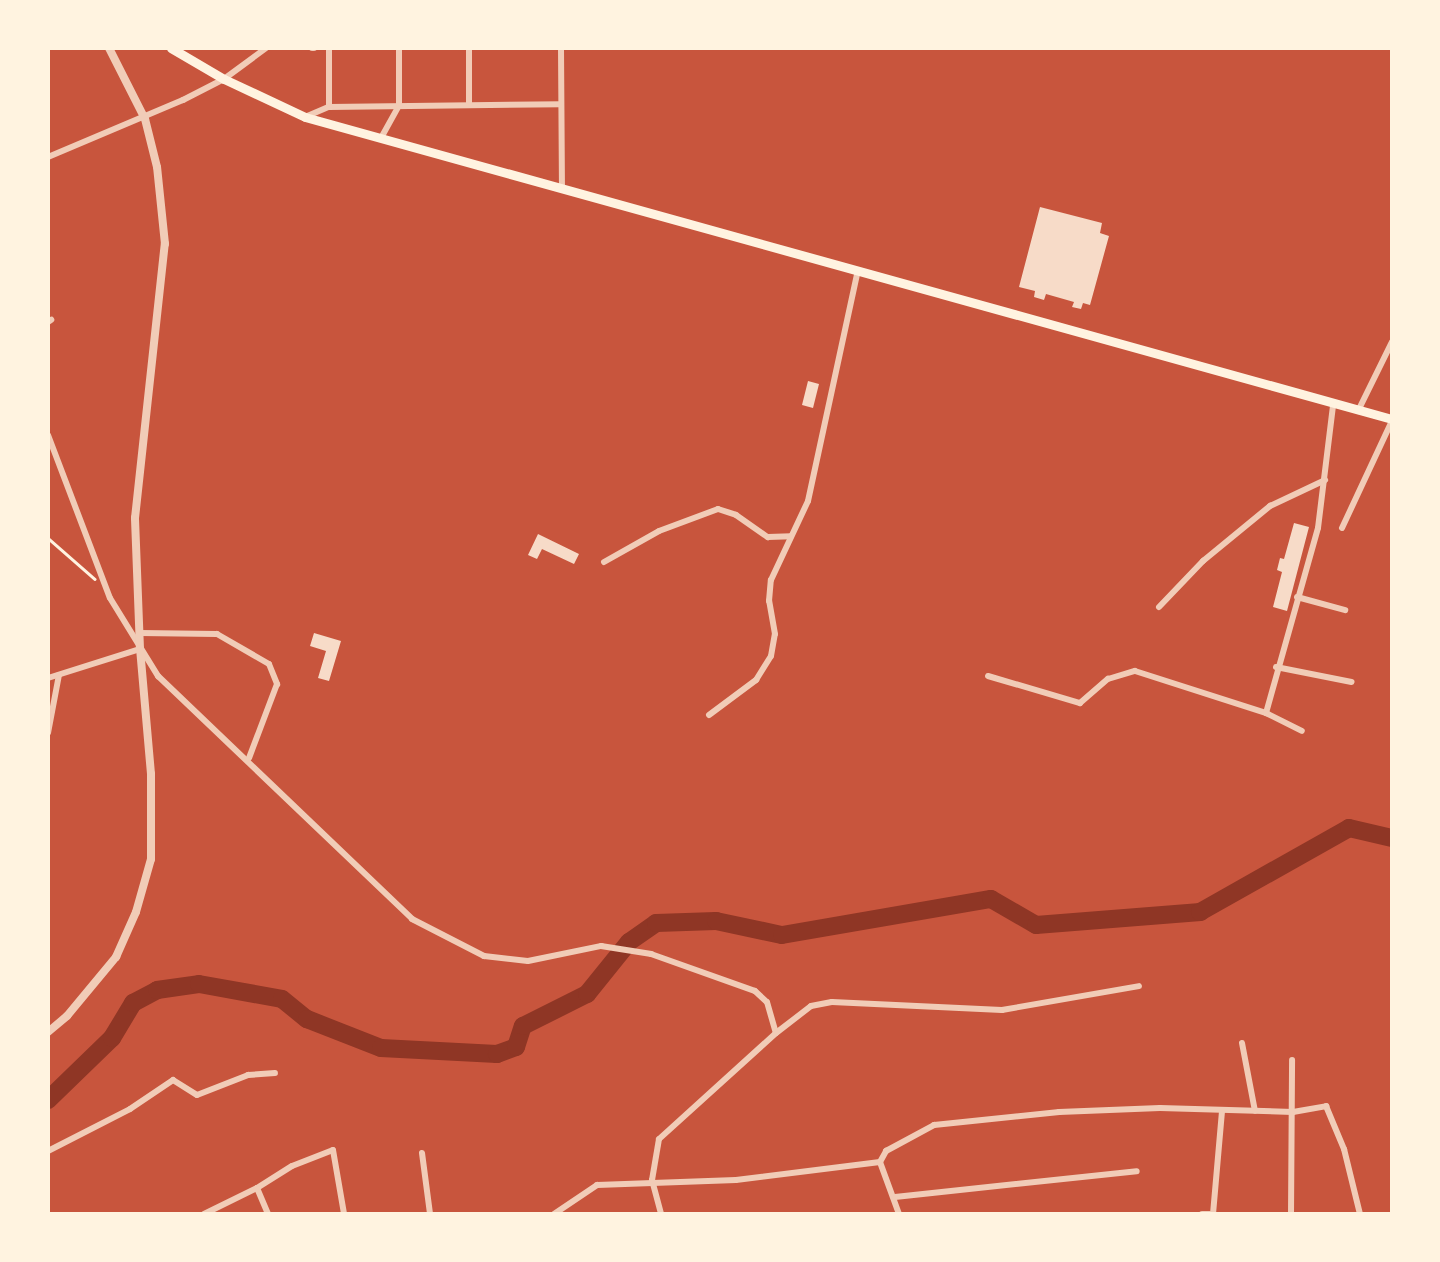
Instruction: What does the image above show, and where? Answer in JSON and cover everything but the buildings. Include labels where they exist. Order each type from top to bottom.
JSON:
[{"type":"main road","points":[[171,48],[224,79],[305,117],[1392,420]]},
{"type":"street","points":[[48,1032],[77,1005],[116,956],[136,912],[151,859],[152,774],[140,649],[135,518],[165,244],[156,167],[145,119],[109,48]]},
{"type":"street","points":[[48,157],[145,119],[224,79],[265,48]]},
{"type":"street","points":[[329,48],[329,107]]},
{"type":"street","points":[[381,138],[399,106],[399,48]]},
{"type":"street","points":[[469,48],[469,106]]},
{"type":"street","points":[[561,48],[562,186]]},
{"type":"street","points":[[305,117],[329,107],[561,104]]},
{"type":"street","points":[[709,715],[756,680],[771,656],[775,620],[769,594],[808,502],[858,269]]},
{"type":"street","points":[[1358,412],[1392,342]]},
{"type":"street","points":[[1266,713],[1318,528],[1333,404]]},
{"type":"street","points":[[1342,528],[1392,420]]},
{"type":"street","points":[[48,435],[107,590],[158,676],[249,758],[412,918],[454,944],[484,956],[528,960],[601,946],[651,954],[755,991],[766,1002],[776,1034]]},
{"type":"street","points":[[1159,608],[1202,562],[1270,506],[1326,479]]},
{"type":"street","points":[[604,562],[659,531],[718,508],[736,514],[768,537],[792,536]]},
{"type":"street","points":[[1297,597],[1345,610]]},
{"type":"street","points":[[140,633],[217,634],[269,664],[277,684],[249,758]]},
{"type":"street","points":[[48,678],[140,649]]},
{"type":"street","points":[[1276,667],[1352,682]]},
{"type":"street","points":[[988,676],[1080,702],[1108,680],[1135,671],[1266,713],[1302,731]]},
{"type":"street","points":[[48,733],[59,674]]},
{"type":"street","points":[[661,1214],[652,1180],[659,1139],[811,1006],[832,1002],[1002,1010],[1139,986]]},
{"type":"street","points":[[1242,1042],[1255,1112]]},
{"type":"street","points":[[1291,1214],[1292,1060]]},
{"type":"street","points":[[48,1151],[118,1116],[173,1080],[197,1095],[248,1075],[275,1073]]},
{"type":"street","points":[[880,1162],[886,1151],[934,1124],[1058,1112],[1160,1108],[1293,1112],[1329,1106],[1360,1214]]},
{"type":"street","points":[[1202,1214],[1214,1214],[1222,1112]]},
{"type":"street","points":[[204,1214],[292,1166],[333,1150],[344,1214]]},
{"type":"street","points":[[422,1153],[430,1214]]},
{"type":"street","points":[[554,1214],[596,1185],[736,1180],[880,1162]]},
{"type":"street","points":[[880,1162],[899,1214]]},
{"type":"street","points":[[895,1196],[1137,1171]]},
{"type":"street","points":[[257,1188],[268,1214]]},
{"type":"path","points":[[48,538],[107,590]]},
{"type":"waterway","points":[[48,1100],[112,1038],[133,1003],[157,990],[199,984],[282,999],[307,1019],[381,1048],[497,1054],[516,1047],[523,1026],[587,994],[629,942],[656,923],[716,921],[782,935],[991,899],[1036,925],[1200,912],[1349,828],[1392,838]]}]
